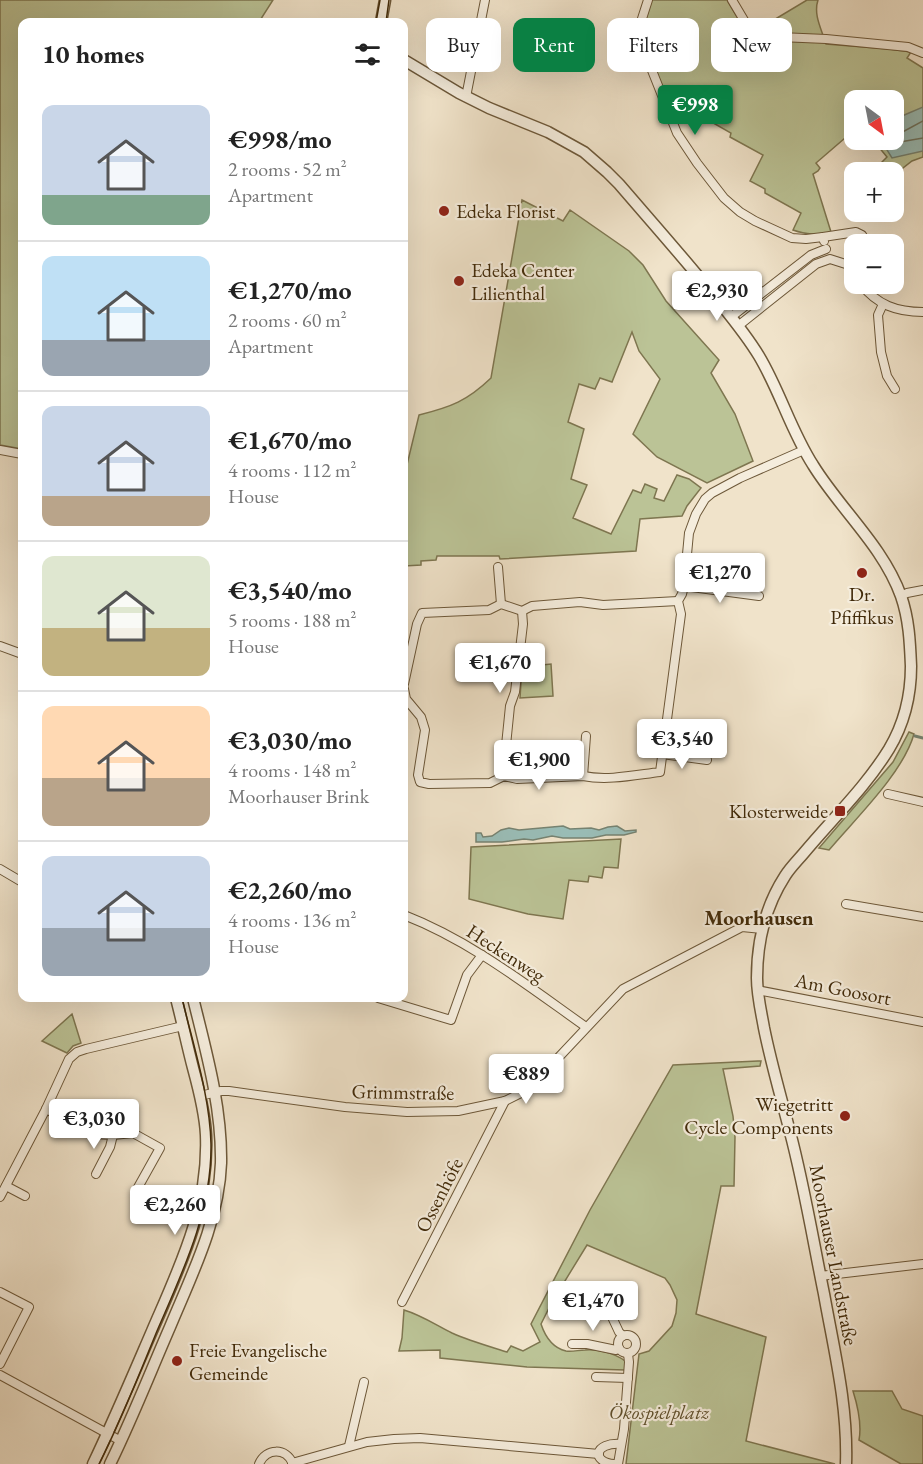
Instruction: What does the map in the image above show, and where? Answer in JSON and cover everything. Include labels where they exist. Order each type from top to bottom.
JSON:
[{"type":"street","points":[[382,18],[385,0]]},
{"type":"street","points":[[466,97],[485,0]]},
{"type":"street","points":[[648,0],[638,31],[641,43],[677,133],[724,198],[755,221],[792,238],[806,239],[856,232],[860,234]]},
{"type":"street","points":[[732,0],[751,32],[757,36],[908,46],[923,53]]},
{"type":"street","name":"Moorhauser Landstraße","points":[[408,62],[466,97],[548,132],[584,152],[619,184],[735,321],[759,356],[804,450],[824,481],[885,563],[901,596],[910,636],[911,682],[903,716],[892,743],[878,766],[785,876],[762,929],[757,956],[757,990],[772,1066],[800,1175],[840,1380],[845,1415],[846,1464]]},
{"type":"street","points":[[823,237],[830,259]]},
{"type":"street","points":[[735,321],[812,255],[826,249]]},
{"type":"street","points":[[735,321],[816,264],[830,259],[844,264]]},
{"type":"street","points":[[869,294],[883,304],[904,312],[923,312]]},
{"type":"street","points":[[883,304],[878,315],[880,352],[887,376],[895,388]]},
{"type":"street","points":[[0,450],[18,453]]},
{"type":"street","points":[[408,701],[421,717],[425,730],[418,775],[420,782],[490,783],[504,776],[517,779],[583,776],[593,778],[626,777],[660,772],[681,614],[678,602],[684,586],[689,533],[696,514],[705,499],[712,493],[804,450]]},
{"type":"street","points":[[498,567],[501,604]]},
{"type":"street","points":[[684,586],[759,596]]},
{"type":"street","points":[[901,596],[923,590]]},
{"type":"street","points":[[408,666],[417,624],[422,613],[489,610],[501,604],[522,611],[532,606],[580,602],[603,605],[678,602]]},
{"type":"street","points":[[504,776],[510,706],[515,692],[523,624],[522,611]]},
{"type":"street","points":[[0,646],[18,653]]},
{"type":"street","points":[[583,776],[586,736]]},
{"type":"street","points":[[662,754],[707,760]]},
{"type":"street","points":[[888,794],[923,802]]},
{"type":"street","points":[[0,869],[18,880]]},
{"type":"street","points":[[846,904],[923,917]]},
{"type":"street","name":"Heckenweg","points":[[408,917],[457,939],[586,1027]]},
{"type":"street","name":"Grimmstraße","points":[[200,1096],[229,1090],[345,1107],[407,1112],[458,1111],[505,1101],[525,1091],[542,1075],[623,989],[742,927],[762,929]]},
{"type":"street","points":[[391,1002],[451,1020],[467,975],[482,955]]},
{"type":"street","name":"Am Goosort","points":[[757,990],[923,1022]]},
{"type":"street","points":[[93,1464],[178,1269],[199,1211],[204,1183],[206,1146],[204,1122],[200,1096],[177,1002]]},
{"type":"street","points":[[110,1464],[203,1246],[218,1191],[221,1166],[218,1109],[194,1002]]},
{"type":"street","points":[[0,1197],[69,1059],[77,1052],[183,1026]]},
{"type":"street","name":"Ossenhöfe","points":[[402,1302],[505,1101]]},
{"type":"street","points":[[46,1108],[93,1134],[133,1133],[160,1148],[136,1191]]},
{"type":"street","points":[[96,1174],[110,1147],[113,1135]]},
{"type":"street","points":[[6,1186],[25,1196]]},
{"type":"street","points":[[820,1276],[923,1263]]},
{"type":"street","points":[[0,1292],[29,1306],[0,1364]]},
{"type":"street","points":[[590,1294],[605,1302],[619,1332],[623,1336],[631,1336],[636,1341],[635,1349],[628,1354]]},
{"type":"street","points":[[623,1336],[618,1342],[619,1348],[628,1354]]},
{"type":"street","points":[[572,1344],[587,1344],[616,1350],[619,1348]]},
{"type":"street","points":[[598,1454],[605,1463],[616,1464],[624,1429],[628,1354]]},
{"type":"street","points":[[0,1375],[121,1441]]},
{"type":"street","points":[[596,1377],[628,1378]]},
{"type":"street","points":[[349,1446],[364,1382]]},
{"type":"street","points":[[259,1464],[266,1454],[275,1451],[287,1455],[292,1463],[349,1446],[382,1440],[420,1438],[598,1454]]},
{"type":"street","points":[[598,1454],[605,1445],[621,1444]]},
{"type":"green space","points":[[0,0],[273,0],[262,18],[18,18],[18,448],[0,445]]},
{"type":"green space","points":[[651,0],[727,0],[738,18],[711,18],[711,72],[792,72],[792,18],[777,18],[807,0],[818,0],[817,17],[826,44],[911,52],[907,58],[923,68],[923,157],[904,167],[904,162],[882,162],[887,157],[881,150],[904,150],[904,90],[844,90],[844,139],[816,163],[820,168],[813,174],[831,232],[812,234],[793,230],[801,213],[765,193],[765,189],[750,181],[763,155],[730,137],[731,133],[701,116],[700,101],[669,107],[656,72],[699,72],[699,18],[645,18]]},
{"type":"green space","points":[[522,200],[563,221],[570,210],[629,251],[643,265],[666,301],[719,360],[711,373],[735,414],[753,461],[707,483],[657,457],[633,434],[660,379],[639,351],[632,332],[612,382],[600,378],[595,389],[579,384],[568,422],[584,429],[571,479],[587,485],[573,518],[611,534],[633,490],[641,493],[645,484],[657,489],[654,498],[664,501],[677,475],[689,479],[701,488],[682,516],[640,519],[636,551],[500,559],[499,556],[437,556],[436,560],[421,561],[421,565],[408,566],[408,460],[419,415],[458,402],[491,378]]},
{"type":"green space","points":[[551,664],[553,696],[520,698],[522,667]]},
{"type":"green space","points":[[909,732],[914,734],[900,764],[865,810],[829,850],[819,848],[893,762]]},
{"type":"green space","points":[[621,839],[618,868],[604,867],[602,878],[589,876],[588,882],[569,880],[563,919],[528,914],[469,899],[471,847]]},
{"type":"green space","points":[[72,1014],[81,1043],[73,1046],[67,1053],[42,1041]]},
{"type":"green space","name":"Ökospielplatz","points":[[761,1061],[760,1066],[723,1069],[735,1137],[734,1186],[721,1186],[696,1314],[766,1337],[746,1441],[835,1464],[626,1464],[639,1354],[649,1351],[672,1326],[677,1300],[665,1278],[587,1245],[541,1324],[547,1337],[557,1347],[566,1351],[590,1350],[611,1354],[625,1361],[625,1370],[527,1367],[440,1358],[440,1350],[399,1351],[404,1310],[459,1336],[507,1352],[511,1346],[523,1351],[540,1342],[531,1324],[590,1210],[673,1065]]},
{"type":"green space","points":[[853,1391],[892,1391],[902,1409],[923,1416],[923,1464],[901,1464],[859,1440],[859,1416]]},
{"type":"water","points":[[923,107],[923,151],[892,158],[887,150],[904,150],[904,115]]},
{"type":"water","points":[[563,826],[570,829],[599,830],[617,826],[625,831],[636,830],[636,832],[592,838],[552,836],[533,840],[476,842],[476,833],[481,833],[483,837],[492,836],[509,828],[519,830]]},
{"type":"waterway","points":[[915,736],[923,738]]},
{"type":"tram line","points":[[377,18],[380,0]]},
{"type":"tram line","points":[[387,18],[389,0]]},
{"type":"tram line","points":[[99,1464],[186,1263],[207,1193],[211,1144],[208,1108],[183,1002]]},
{"type":"place","name":"Edeka Florist","points":[[444,211]]},
{"type":"place","name":"Edeka Center Lilienthal","points":[[459,281]]},
{"type":"place","name":"Dr. Pfiffikus","points":[[862,573]]},
{"type":"place","name":"Klosterweide","points":[[840,811]]},
{"type":"place","name":"Wiegetritt Cycle Components","points":[[845,1116]]},
{"type":"place","name":"Freie Evangelische Gemeinde","points":[[177,1361]]},
{"type":"district","name":"Moorhausen","points":[[759,918]]}]
